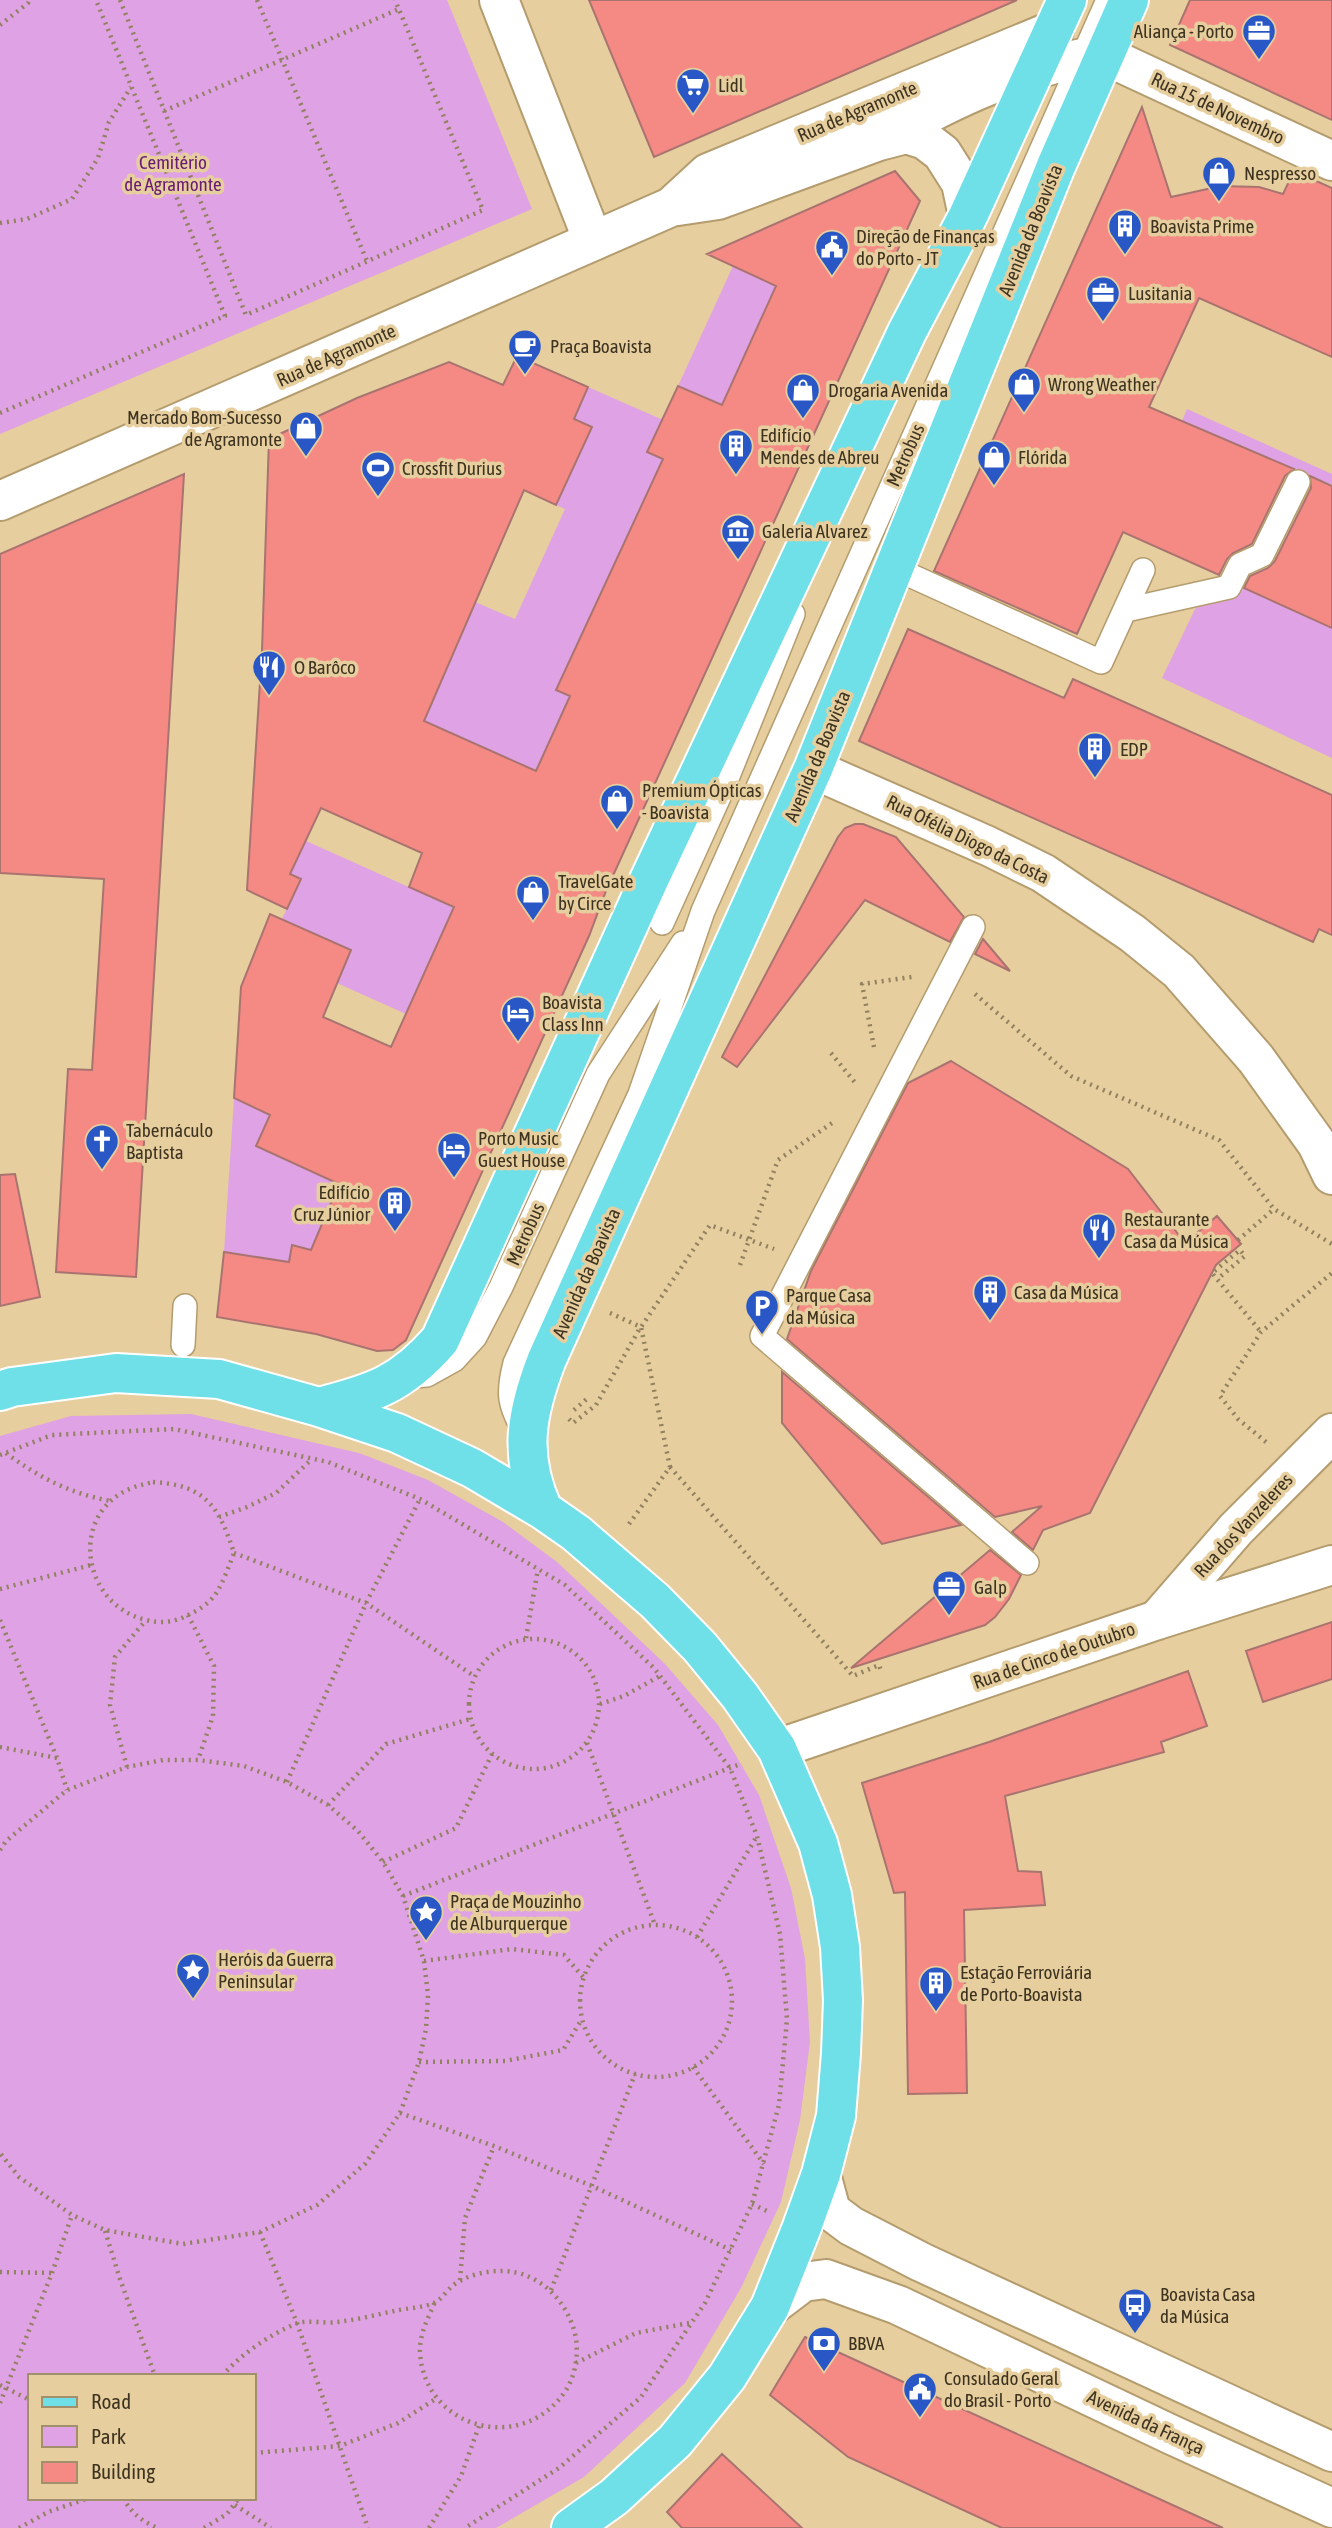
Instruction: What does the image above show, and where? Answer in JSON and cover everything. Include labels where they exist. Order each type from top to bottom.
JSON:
[{"type":"main road","name":"Avenida da Boavista","points":[[319,1407],[362,1396],[402,1376],[423,1359],[440,1339],[649,880],[907,332],[968,216],[1035,69],[1129,0]]},
{"type":"main road","name":"Avenida da Boavista","points":[[543,1510],[529,1468],[528,1415],[533,1395],[813,769],[1056,166],[1079,38]]},
{"type":"main road","points":[[0,1391],[12,1387],[116,1373],[219,1379],[319,1407],[397,1433],[472,1468],[543,1510],[608,1558],[700,1647],[740,1696],[777,1749],[818,1843],[832,1895],[840,1947],[843,2000],[836,2116],[821,2174],[770,2307],[727,2377],[675,2441],[614,2497],[571,2528]]},
{"type":"street","points":[[499,0],[593,241]]},
{"type":"street","name":"Rua de Agramonte","points":[[671,208],[708,173],[1079,38]]},
{"type":"street","name":"Rua 15 de Novembro","points":[[1079,38],[1332,161]]},
{"type":"street","name":"Rua de Agramonte","points":[[879,141],[945,104],[1035,69]]},
{"type":"street","name":"Rua de Agramonte","points":[[0,501],[671,208],[718,200],[879,141],[906,134],[925,140],[942,153],[961,183],[968,216]]},
{"type":"street","name":"Rua Ofélia Diogo da Costa","points":[[813,769],[976,840],[1043,873],[1132,933],[1179,971],[1256,1059],[1317,1144],[1332,1175]]},
{"type":"street","name":"Rua dos Vanzeleres","points":[[1157,1620],[1236,1529],[1332,1433]]},
{"type":"street","name":"Rua de Cinco de Outubro","points":[[777,1749],[1157,1620],[1332,1565]]},
{"type":"street","points":[[821,2174],[831,2211],[851,2226],[921,2262],[1332,2452]]},
{"type":"street","name":"Avenida da França","points":[[770,2307],[803,2282],[827,2279],[898,2305],[1332,2508]]},
{"type":"lane","name":"Metrobus","points":[[527,1437],[513,1413],[509,1386],[515,1363],[640,1094],[703,911],[1079,38],[1108,0]]},
{"type":"lane","points":[[662,923],[724,786],[907,332]]},
{"type":"lane","points":[[1126,610],[1229,587],[1240,565],[1262,555],[1298,482]]},
{"type":"lane","points":[[894,568],[1101,662],[1143,570]]},
{"type":"lane","name":"Metrobus","points":[[402,1376],[427,1375],[454,1360],[475,1336],[501,1287],[598,1074],[703,911]]},
{"type":"lane","points":[[973,928],[762,1336],[1027,1563]]},
{"type":"lane","points":[[183,1345],[185,1306]]},
{"type":"path","points":[[0,25],[29,0]]},
{"type":"path","points":[[0,414],[225,316],[96,0]]},
{"type":"path","points":[[120,0],[246,315],[483,210],[395,0]]},
{"type":"path","points":[[257,0],[367,261]]},
{"type":"path","points":[[164,111],[399,9]]},
{"type":"path","points":[[0,223],[27,219],[72,199],[97,158],[108,122],[131,87]]},
{"type":"path","points":[[876,1052],[862,984],[924,975]]},
{"type":"path","points":[[969,989],[1071,1076],[1219,1140],[1274,1209],[1332,1244]]},
{"type":"path","points":[[831,1053],[862,1091]]},
{"type":"path","points":[[740,1265],[778,1160],[840,1118]]},
{"type":"path","points":[[1238,1240],[1274,1209]]},
{"type":"path","points":[[589,1397],[567,1416],[573,1423],[596,1405],[641,1327],[709,1225],[749,1241]]},
{"type":"path","points":[[1221,1276],[1245,1256],[1240,1250],[1212,1273],[1261,1332]]},
{"type":"path","points":[[1270,1445],[1238,1419],[1220,1396],[1261,1332],[1332,1273]]},
{"type":"path","points":[[606,1311],[641,1327]]},
{"type":"path","points":[[641,1327],[670,1467],[853,1676],[879,1665],[881,1671]]},
{"type":"path","points":[[3,1454],[52,1435],[174,1429],[328,1462],[420,1499],[565,1585],[660,1676],[730,1768],[757,1836],[780,1934],[787,2019],[779,2105],[752,2204],[705,2302],[641,2396],[559,2468],[465,2528]]},
{"type":"path","points":[[3,1454],[61,1487],[111,1501]]},
{"type":"path","points":[[219,1517],[276,1493],[312,1458]]},
{"type":"path","points":[[629,1524],[670,1467]]},
{"type":"path","points":[[153,1482],[175,1483],[197,1492],[214,1508],[219,1517],[226,1528],[234,1553],[216,1594],[199,1610],[178,1620],[155,1623],[132,1617],[113,1605],[99,1587],[91,1565],[91,1542],[97,1520],[111,1501],[130,1488],[153,1482]]},
{"type":"path","points":[[287,1782],[366,1603],[420,1499]]},
{"type":"path","points":[[234,1553],[366,1603],[474,1676]]},
{"type":"path","points":[[0,1588],[91,1565]]},
{"type":"path","points":[[526,1638],[538,1569]]},
{"type":"path","points":[[188,1615],[214,1666],[213,1716],[198,1759]]},
{"type":"path","points":[[0,1620],[57,1758],[67,1790]]},
{"type":"path","points":[[127,1767],[110,1705],[115,1657],[146,1620]]},
{"type":"path","points":[[526,1638],[549,1639],[569,1647],[586,1662],[597,1682],[600,1704],[596,1725],[587,1743],[562,1763],[531,1770],[511,1766],[492,1755],[478,1738],[470,1719],[469,1698],[474,1676],[487,1658],[505,1644],[526,1638]]},
{"type":"path","points":[[600,1704],[624,1696],[660,1676]]},
{"type":"path","points":[[328,1805],[386,1744],[470,1719]]},
{"type":"path","points":[[587,1743],[655,1925]]},
{"type":"path","points":[[0,1747],[57,1758]]},
{"type":"path","points":[[403,1896],[777,1749]]},
{"type":"path","points":[[383,1862],[456,1828],[492,1755]]},
{"type":"path","points":[[0,1850],[6,1841],[67,1790],[127,1767],[163,1760],[198,1759],[244,1766],[287,1782],[328,1805],[358,1831],[383,1862],[403,1896],[424,1961],[428,1995],[426,2029],[419,2062],[400,2113],[365,2164],[317,2205],[260,2232],[183,2244],[105,2230],[72,2215],[19,2177],[0,2153]]},
{"type":"path","points":[[697,1937],[757,1836]]},
{"type":"path","points":[[655,1925],[677,1927],[697,1937],[717,1954],[729,1977],[732,2003],[727,2029],[713,2051],[693,2067],[675,2075],[654,2077],[635,2074],[617,2066],[601,2053],[589,2037],[582,2018],[580,1998],[584,1978],[595,1956],[611,1940],[632,1929],[655,1925]]},
{"type":"path","points":[[424,1961],[512,1949],[564,1955],[584,1978]]},
{"type":"path","points":[[419,2062],[505,2061],[563,2050],[582,2018]]},
{"type":"path","points":[[693,2067],[764,2164]]},
{"type":"path","points":[[551,2290],[635,2074]]},
{"type":"path","points":[[400,2113],[494,2146],[592,2186],[731,2250]]},
{"type":"path","points":[[460,2281],[465,2218],[494,2146]]},
{"type":"path","points":[[0,2403],[3,2387],[52,2273],[72,2215]]},
{"type":"path","points":[[105,2230],[154,2374]]},
{"type":"path","points":[[260,2232],[297,2323],[368,2528]]},
{"type":"path","points":[[502,2270],[527,2276],[551,2290],[567,2311],[577,2336],[576,2362],[567,2388],[551,2409],[529,2422],[504,2428],[479,2426],[456,2415],[437,2398],[424,2376],[420,2351],[424,2326],[435,2302],[460,2281],[476,2274],[502,2270]]},
{"type":"path","points":[[0,2272],[52,2273]]},
{"type":"path","points":[[224,2374],[261,2343],[297,2323],[337,2323],[435,2302]]},
{"type":"path","points":[[576,2362],[636,2333],[690,2323]]},
{"type":"path","points":[[3,2387],[28,2399]]},
{"type":"path","points":[[256,2453],[340,2446],[398,2423],[437,2398]]},
{"type":"path","points":[[429,2528],[461,2476],[479,2426]]},
{"type":"path","points":[[19,2528],[48,2512],[83,2500]]},
{"type":"path","points":[[124,2500],[128,2508],[145,2522],[158,2528]]},
{"type":"path","points":[[204,2528],[227,2514],[238,2500]]},
{"type":"path","points":[[235,2505],[271,2528]]},
{"type":"green space","name":"Cemitério de Agramonte","points":[[0,0],[447,0],[532,209],[0,434]]},
{"type":"green space","points":[[733,266],[776,286],[739,367],[737,412],[678,386]]},
{"type":"green space","points":[[588,387],[663,420],[648,452],[663,459],[596,604],[577,699],[563,711],[536,771],[329,680],[475,602],[515,619],[565,509],[556,505],[591,427],[574,419]]},
{"type":"green space","points":[[1187,409],[1332,474],[1332,485],[1182,421]]},
{"type":"green space","points":[[1239,586],[1332,628],[1332,758],[1162,678],[1195,609]]},
{"type":"green space","points":[[306,841],[460,910],[406,1014],[337,983],[351,950],[282,919],[301,880],[290,874]]},
{"type":"green space","points":[[234,1098],[270,1115],[256,1146],[295,1164],[351,1157],[330,1204],[326,1254],[292,1245],[284,1286],[271,1260],[224,1252]]},
{"type":"green space","name":"Praça de Mouzinho de Alburquerque","points":[[191,1414],[359,1453],[428,1480],[503,1522],[557,1562],[665,1664],[718,1725],[759,1795],[791,1888],[805,1959],[810,2042],[800,2120],[781,2202],[741,2288],[685,2383],[584,2477],[496,2528],[0,2528],[0,1436],[71,1416]]},
{"type":"building","name":"Lidl","points":[[589,0],[1017,0],[654,157]]},
{"type":"building","points":[[1190,0],[1332,0],[1332,120],[1170,45]]},
{"type":"building","points":[[1142,107],[1171,197],[1221,186],[1259,187],[1283,194],[1294,171],[1332,188],[1332,357],[1199,298],[1149,407],[1294,469],[1285,476],[1252,544],[1233,553],[1219,575],[1123,532],[1077,634],[934,571]]},
{"type":"building","points":[[895,171],[920,201],[606,891],[589,936],[406,1340],[393,1350],[377,1351],[316,1334],[217,1317],[224,1252],[289,1262],[292,1245],[311,1250],[339,1184],[256,1146],[270,1115],[234,1098],[241,987],[270,914],[351,950],[323,1017],[391,1047],[454,907],[409,887],[422,853],[321,808],[290,874],[301,879],[287,909],[247,890],[262,650],[269,439],[357,398],[449,362],[503,385],[517,356],[588,387],[574,419],[592,427],[556,505],[524,490],[424,721],[536,771],[570,696],[556,690],[663,459],[647,452],[678,386],[722,405],[776,286],[707,254]]},
{"type":"building","points":[[184,474],[136,1277],[56,1272],[68,1069],[92,1070],[104,879],[0,873],[0,554]]},
{"type":"building","points":[[1310,476],[1332,486],[1332,628],[1244,588],[1250,576],[1268,568],[1275,561],[1311,488]]},
{"type":"building","name":"EDP","points":[[908,629],[1064,698],[1073,679],[1332,795],[1332,935],[1319,929],[1313,942],[859,741]]},
{"type":"building","points":[[863,824],[896,837],[964,917],[950,942],[865,900],[737,1067],[722,1057],[838,837],[845,828]]},
{"type":"building","points":[[983,939],[1010,971],[975,954]]},
{"type":"building","name":"Casa da Música","points":[[951,1061],[1128,1169],[1185,1243],[1217,1216],[1241,1244],[1216,1265],[1090,1513],[1043,1530],[1033,1550],[1012,1532],[1042,1506],[995,1517],[787,1339],[811,1271],[908,1083]]},
{"type":"building","points":[[15,1174],[40,1297],[0,1306],[0,1175]]},
{"type":"building","points":[[782,1372],[961,1525],[882,1544],[782,1423]]},
{"type":"building","points":[[990,1550],[1021,1575],[1009,1599],[995,1617],[985,1625],[851,1668]]},
{"type":"building","points":[[1332,1622],[1332,1679],[1263,1702],[1246,1651]]},
{"type":"building","points":[[1188,1671],[1207,1726],[1161,1742],[1164,1752],[1005,1796],[1018,1871],[1041,1872],[1045,1905],[964,1910],[967,2093],[908,2094],[905,1892],[894,1893],[862,1783],[989,1742]]},
{"type":"building","points":[[805,2337],[1223,2528],[1002,2528],[848,2457],[770,2395]]},
{"type":"building","points":[[722,2454],[802,2528],[682,2528],[667,2512]]},
{"type":"place","name":"Aliança - Porto","points":[[1259,61]]},
{"type":"place","name":"Lidl","points":[[693,115]]},
{"type":"place","name":"Nespresso","points":[[1219,203]]},
{"type":"place","name":"Boavista Prime","points":[[1125,256]]},
{"type":"place","name":"Direção de Finanças do Porto - JT","points":[[832,277]]},
{"type":"place","name":"Lusitania","points":[[1103,323]]},
{"type":"place","name":"Praça Boavista","points":[[525,376]]},
{"type":"place","name":"Wrong Weather","points":[[1024,414]]},
{"type":"place","name":"Drogaria Avenida","points":[[803,420]]},
{"type":"place","name":"Mercado Bom-Sucesso de Agramonte","points":[[306,458]]},
{"type":"place","name":"Edifício Mendes de Abreu","points":[[736,476]]},
{"type":"place","name":"Flórida","points":[[994,487]]},
{"type":"place","name":"Crossfit Durius","points":[[378,498]]},
{"type":"place","name":"Galeria Alvarez","points":[[738,561]]},
{"type":"place","name":"O Barôco","points":[[269,697]]},
{"type":"place","name":"EDP","points":[[1095,779]]},
{"type":"place","name":"Premium Ópticas - Boavista","points":[[617,831]]},
{"type":"place","name":"TravelGate by Circe","points":[[533,922]]},
{"type":"place","name":"Boavista Class Inn","points":[[518,1043]]},
{"type":"place","name":"Tabernáculo Baptista","points":[[102,1171]]},
{"type":"place","name":"Porto Music Guest House","points":[[454,1179]]},
{"type":"place","name":"Edifício Cruz Júnior","points":[[395,1233]]},
{"type":"place","name":"Restaurante Casa da Música","points":[[1099,1260]]},
{"type":"place","name":"Casa da Música","points":[[990,1322]]},
{"type":"place","name":"Parque Casa da Música","points":[[762,1336]]},
{"type":"place","name":"Galp","points":[[949,1617]]},
{"type":"place","name":"Praça de Mouzinho de Alburquerque","points":[[426,1942]]},
{"type":"place","name":"Heróis da Guerra Peninsular","points":[[193,2000]]},
{"type":"place","name":"Estação Ferroviária de Porto-Boavista","points":[[936,2013]]},
{"type":"place","name":"Boavista Casa da Música","points":[[1135,2335]]},
{"type":"place","name":"BBVA","points":[[824,2373]]},
{"type":"place","name":"Consulado Geral do Brasil - Porto","points":[[920,2419]]}]
